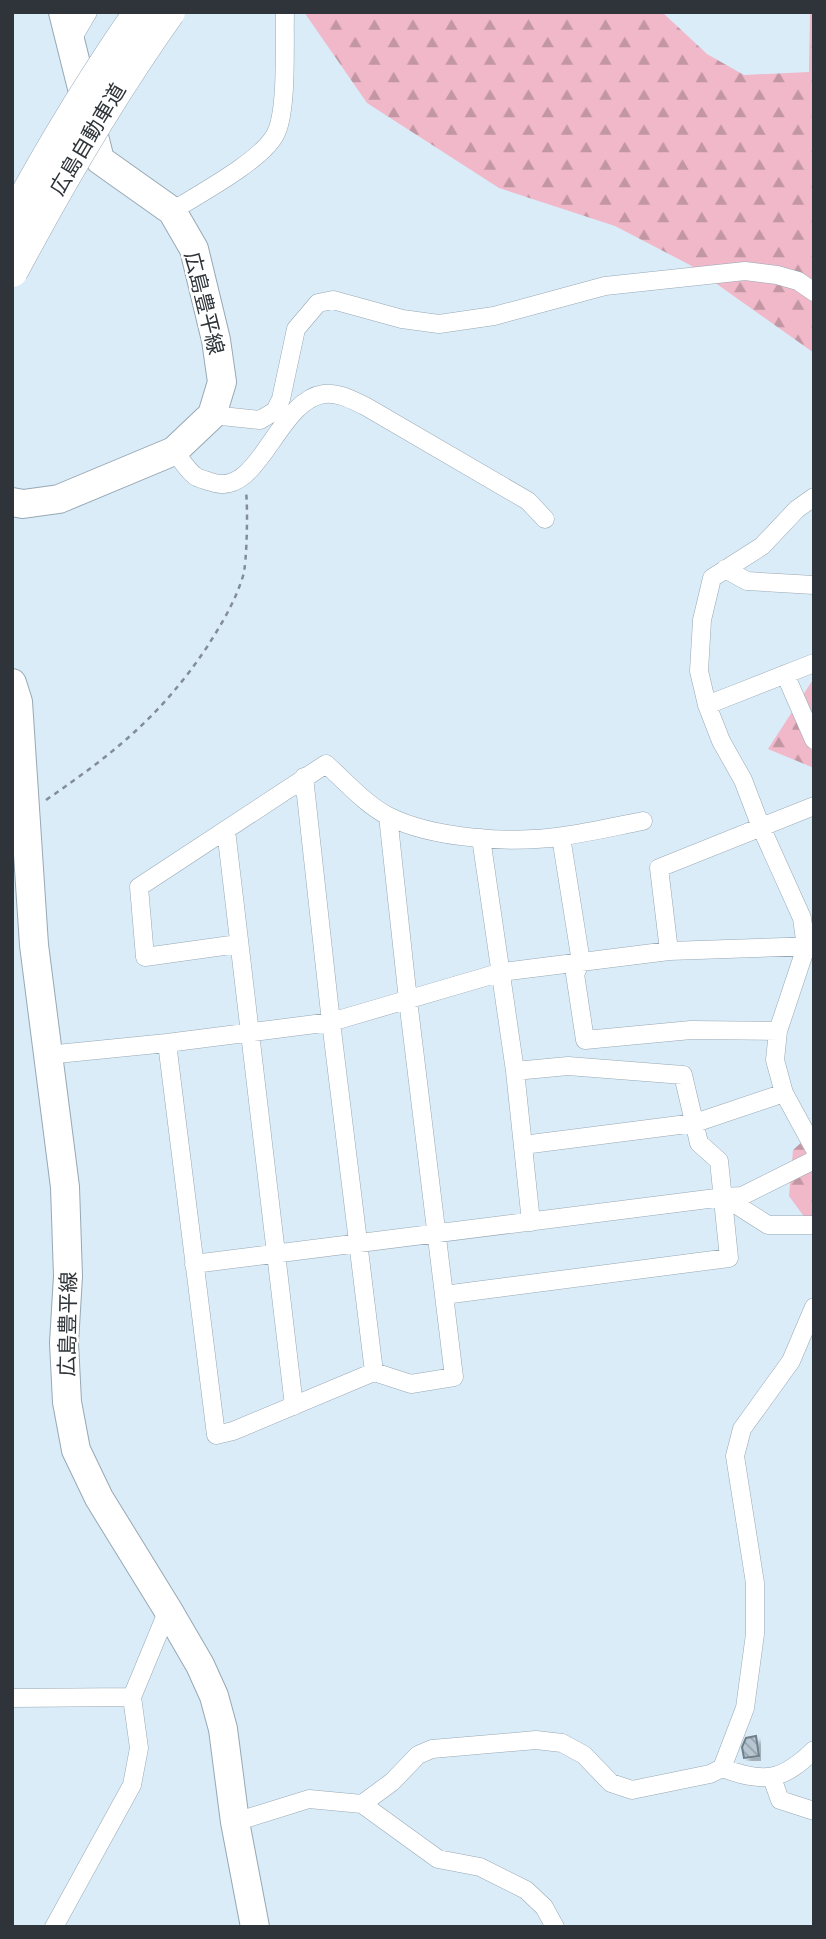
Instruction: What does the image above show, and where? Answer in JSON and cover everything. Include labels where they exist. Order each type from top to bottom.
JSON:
[{"type":"highway","name":"広島自動車道","points":[[12,221],[80,103],[140,12]]},
{"type":"highway","name":"広島自動車道","points":[[12,271],[61,178],[128,71],[169,12]]},
{"type":"main road","name":"広島豊平線","points":[[63,12],[100,160],[172,211],[194,249],[216,340],[222,382],[212,415]]},
{"type":"main road","points":[[12,502],[60,499],[174,451],[212,415]]},
{"type":"main road","name":"広島豊平線","points":[[12,683],[18,702],[23,803],[23,945],[47,1055],[65,1187],[68,1276],[64,1343],[67,1402],[76,1450],[99,1498],[200,1665],[214,1696],[223,1729],[235,1822],[255,1927]]},
{"type":"street","points":[[63,12],[71,41],[88,12]]},
{"type":"street","points":[[172,211],[252,159],[275,136],[282,118],[285,12]]},
{"type":"street","points":[[212,415],[260,420],[275,411],[281,399],[296,329],[318,303],[333,300],[402,319],[439,324],[494,316],[605,286],[744,271],[798,281],[814,292]]},
{"type":"street","points":[[174,451],[196,476],[219,485],[240,479],[258,461],[291,413],[306,400],[323,394],[344,396],[365,405],[528,501],[545,519]]},
{"type":"street","points":[[814,497],[797,509],[762,546],[712,578],[702,620],[699,671],[707,705],[721,741],[743,780],[802,918],[810,946],[778,1031],[775,1060],[785,1093],[814,1148]]},
{"type":"street","points":[[725,569],[747,580],[814,585]]},
{"type":"street","points":[[707,705],[814,663]]},
{"type":"street","points":[[786,674],[814,740]]},
{"type":"street","points":[[238,944],[145,957],[138,887],[326,764],[388,816],[426,830],[481,838],[561,837],[643,821]]},
{"type":"street","points":[[304,777],[374,1372]]},
{"type":"street","points":[[669,951],[659,868],[814,806]]},
{"type":"street","points":[[167,1043],[216,1435],[233,1431],[374,1372],[411,1384],[454,1377],[388,816]]},
{"type":"street","points":[[226,830],[295,1406]]},
{"type":"street","points":[[561,837],[581,962],[575,974],[585,1040],[691,1030],[778,1031]]},
{"type":"street","points":[[481,838],[515,1070],[531,1222]]},
{"type":"street","points":[[47,1055],[331,1022],[502,972],[669,951],[810,946]]},
{"type":"street","points":[[444,1295],[729,1258],[719,1161],[699,1143],[683,1075],[568,1066],[515,1070]]},
{"type":"street","points":[[523,1144],[695,1123],[785,1093]]},
{"type":"street","points":[[194,1264],[742,1196],[814,1160]]},
{"type":"street","points":[[724,1197],[768,1225],[814,1225]]},
{"type":"street","points":[[362,1804],[393,1782],[418,1755],[432,1749],[536,1740],[562,1743],[584,1755],[611,1783],[632,1790],[710,1774],[722,1768],[744,1708],[755,1634],[755,1583],[735,1456],[742,1429],[791,1361],[814,1307]]},
{"type":"street","points":[[54,1927],[132,1785],[139,1748],[132,1697],[168,1610]]},
{"type":"street","points":[[12,1698],[132,1697]]},
{"type":"street","points":[[722,1768],[747,1777],[772,1778],[797,1766],[814,1750]]},
{"type":"street","points":[[772,1778],[780,1800],[814,1811]]},
{"type":"street","points":[[235,1822],[309,1800],[362,1804],[438,1859],[480,1867],[527,1890],[544,1907],[555,1927]]},
{"type":"path","points":[[23,803],[42,802],[101,762],[142,728],[187,676],[224,620],[244,574],[247,493],[240,479]]},
{"type":"green space","points":[[304,12],[662,12],[707,54],[744,75],[809,72],[810,12],[814,12],[814,353],[690,265],[615,226],[499,188],[367,103]]},
{"type":"green space","points":[[814,678],[814,768],[768,749]]},
{"type":"green space","points":[[814,1131],[814,1225],[808,1222],[789,1196],[793,1150]]},
{"type":"building","points":[[756,1736],[759,1756],[744,1758],[742,1747],[746,1738]]}]
